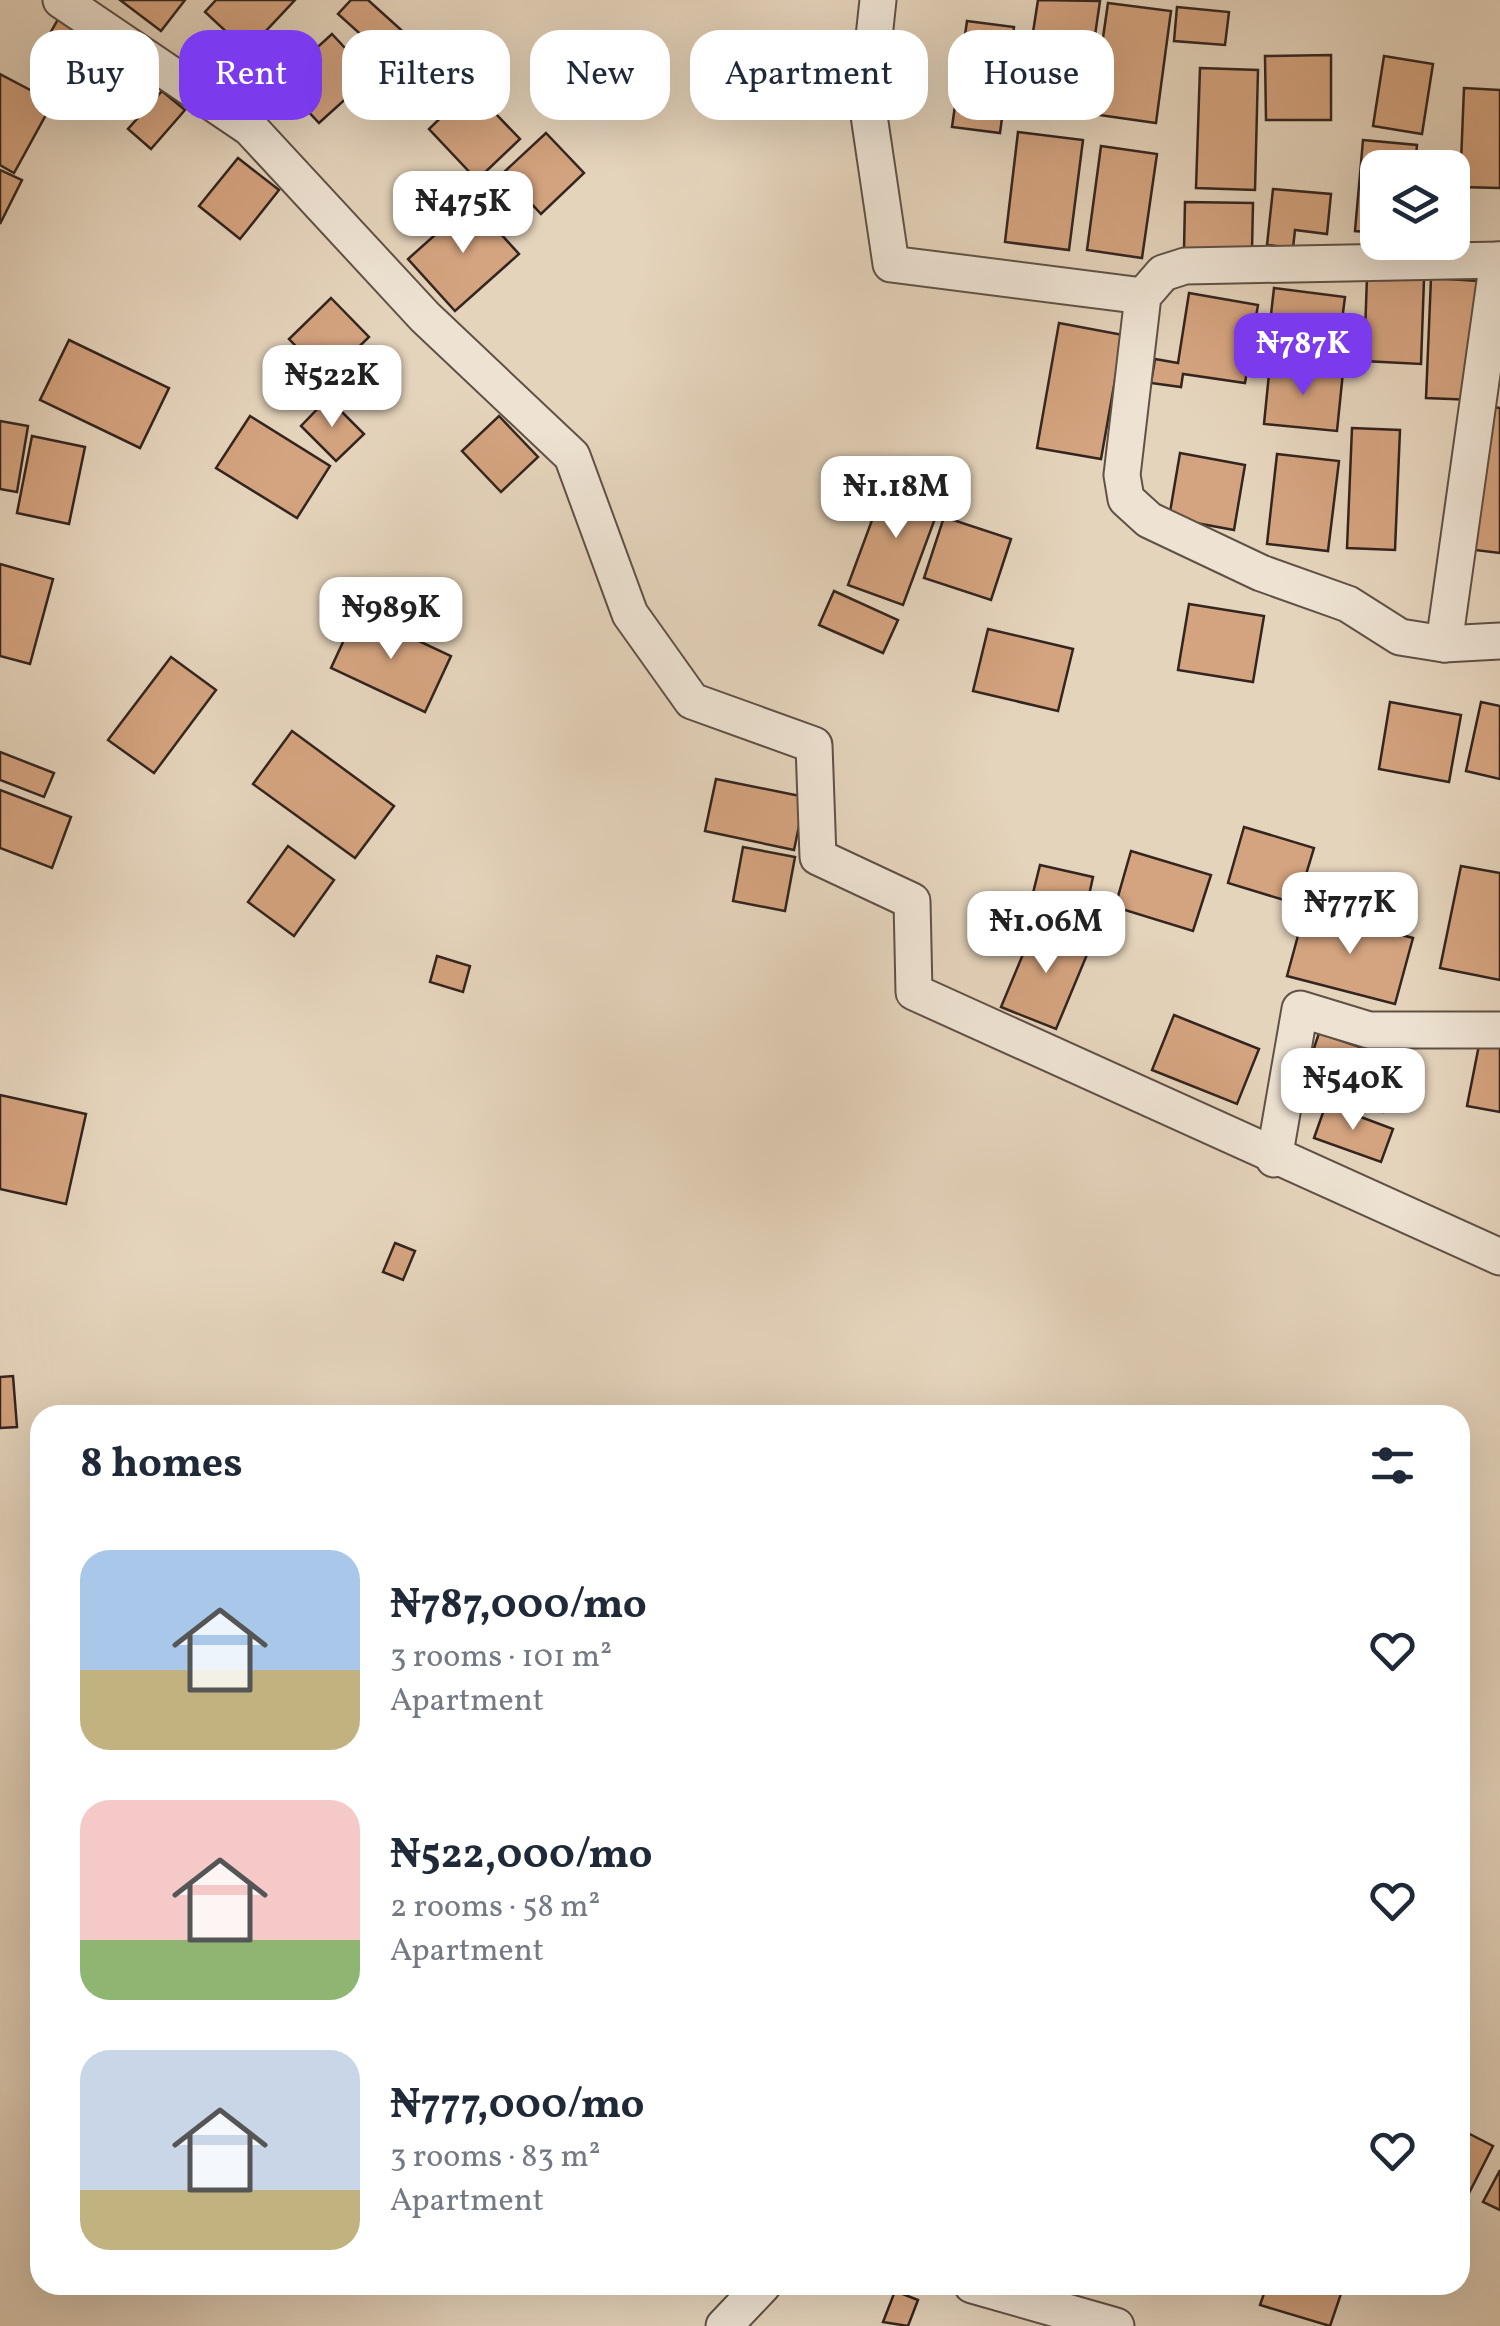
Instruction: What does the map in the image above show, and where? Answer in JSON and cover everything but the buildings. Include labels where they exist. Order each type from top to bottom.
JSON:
[{"type":"street","points":[[60,0],[250,128],[425,317],[572,456],[630,614],[692,701],[814,744],[818,857],[912,902],[914,992],[1274,1159],[1500,1257]]},
{"type":"street","points":[[878,0],[867,102],[891,264],[1143,296]]},
{"type":"street","points":[[1444,644],[1499,260],[1185,266],[1163,272],[1143,296],[1122,475],[1126,499],[1149,520],[1261,574],[1348,604],[1400,636],[1444,644],[1500,641]]},
{"type":"street","points":[[1274,1159],[1300,1009],[1370,1030],[1500,1030]]},
{"type":"street","points":[[724,2326],[753,2295]]},
{"type":"street","points":[[1007,2295],[1116,2326]]}]
